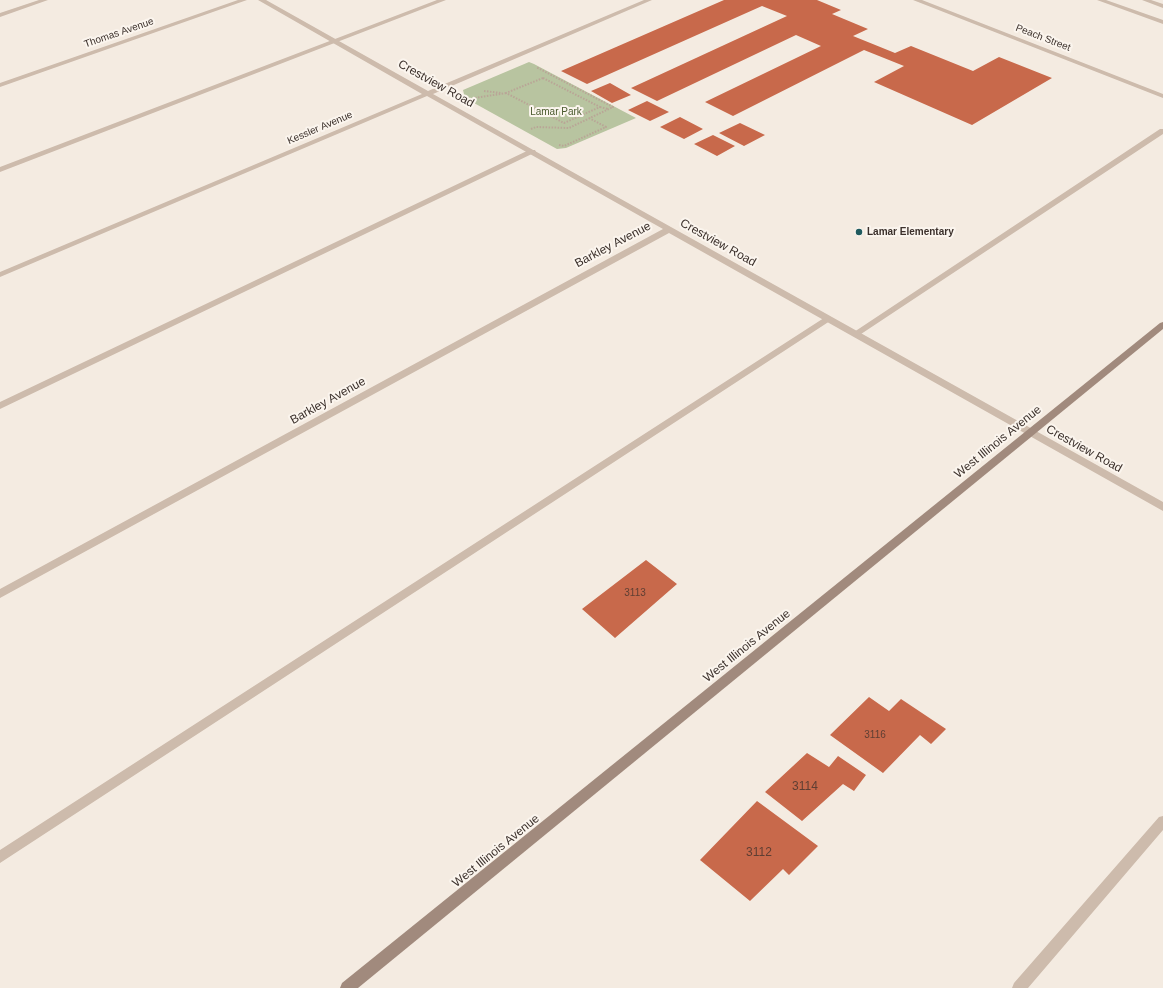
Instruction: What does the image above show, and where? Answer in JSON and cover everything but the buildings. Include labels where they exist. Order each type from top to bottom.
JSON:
[{"type":"main road","name":"West Illinois Avenue","points":[[347,988],[1163,325]]},
{"type":"street","points":[[0,15],[45,0]]},
{"type":"street","name":"Thomas Avenue","points":[[0,85],[244,0]]},
{"type":"street","name":"Crestview Road","points":[[261,0],[1163,507]]},
{"type":"street","points":[[0,170],[443,0]]},
{"type":"street","name":"Kessler Avenue","points":[[0,275],[649,0]]},
{"type":"street","name":"Peach Street","points":[[916,0],[1163,96]]},
{"type":"street","points":[[1100,0],[1163,22]]},
{"type":"street","points":[[1145,0],[1163,6]]},
{"type":"street","points":[[855,334],[1163,131]]},
{"type":"street","points":[[0,406],[532,152]]},
{"type":"street","name":"Barkley Avenue","points":[[0,594],[668,229]]},
{"type":"street","points":[[0,857],[827,319]]},
{"type":"street","points":[[1019,988],[1163,821]]},
{"type":"path","points":[[530,64],[613,107],[569,128],[536,127],[531,129],[537,133]]},
{"type":"path","points":[[451,106],[471,98],[506,94],[543,78],[600,107],[609,109]]},
{"type":"path","points":[[479,90],[506,94],[564,124],[600,107]]},
{"type":"path","points":[[554,144],[564,146],[606,126],[589,118]]},
{"type":"green space","name":"Lamar Park","points":[[529,62],[636,118],[566,148],[557,149],[465,98],[463,90]]},
{"type":"place","name":"Lamar Elementary","points":[[859,232]]}]
